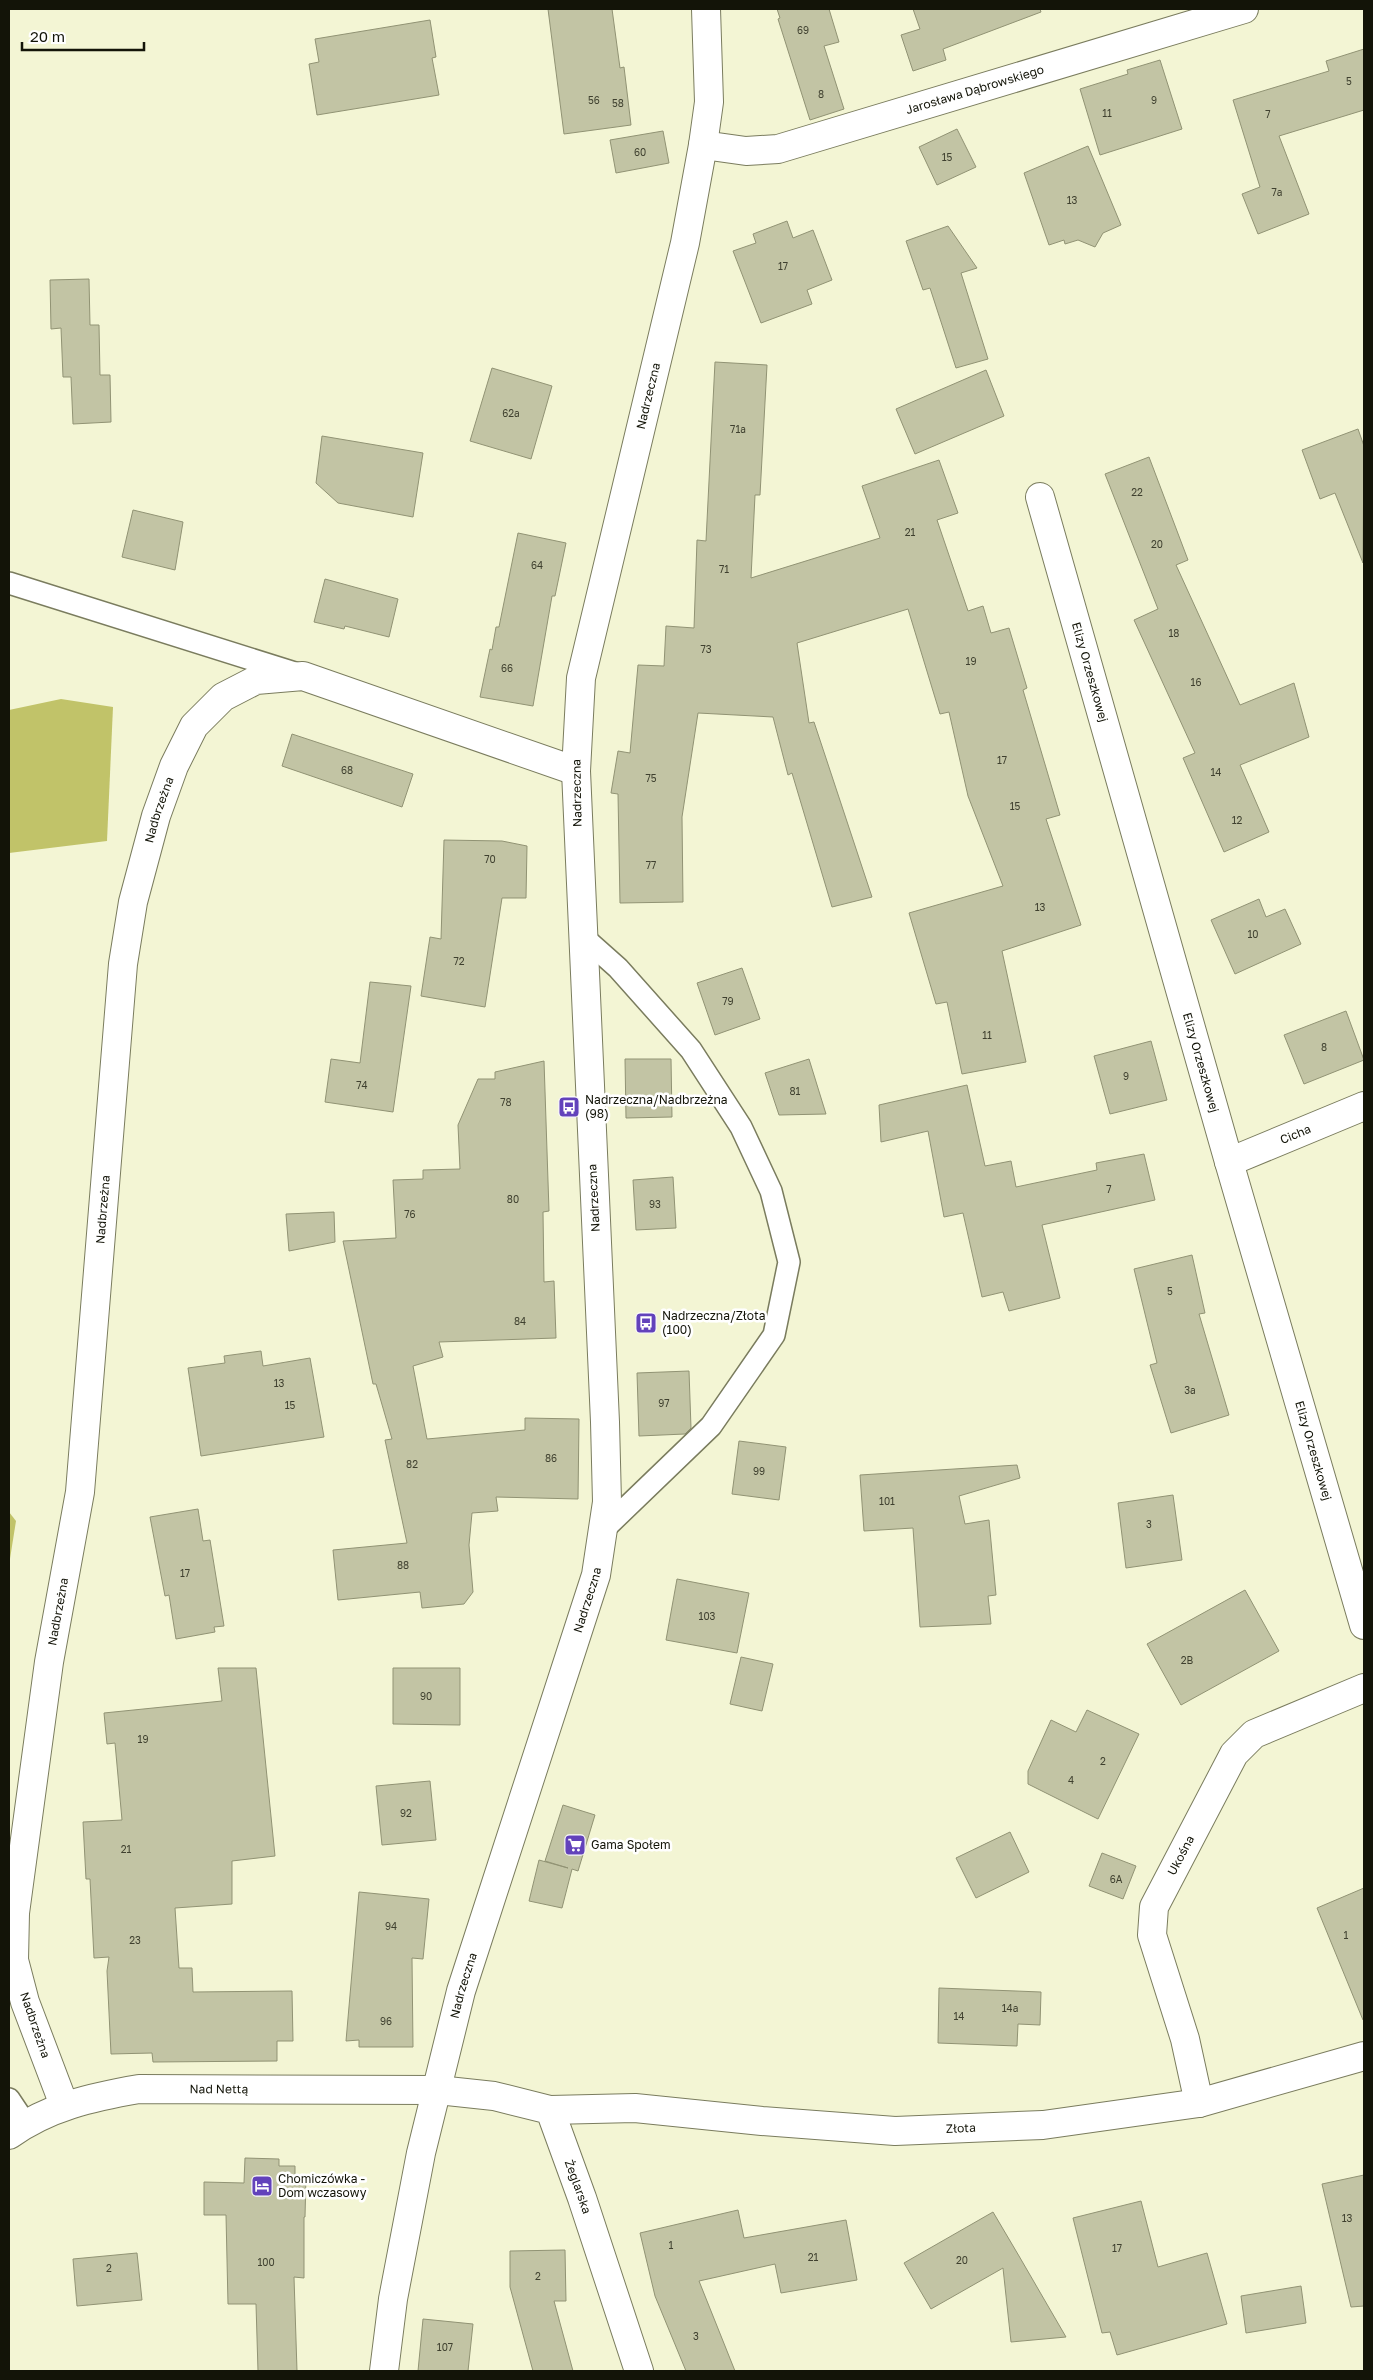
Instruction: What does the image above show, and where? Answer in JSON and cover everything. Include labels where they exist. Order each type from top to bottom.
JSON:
[{"type":"street","name":"Nadrzeczna","points":[[384,2371],[394,2299],[421,2153],[461,1991],[596,1575],[607,1502],[576,771],[581,678],[685,242],[709,102],[706,9]]},
{"type":"street","name":"Jarosława Dąbrowskiego","points":[[703,145],[746,151],[778,149],[1244,9]]},
{"type":"street","name":"Elizy Orzeszkowej","points":[[1040,498],[1229,1162],[1358,1581],[1364,1625]]},
{"type":"street","name":"Nadbrzeżna","points":[[64,2105],[25,2002],[14,1960],[15,1913],[48,1662],[80,1492],[123,964],[130,920],[156,816],[174,766],[194,726],[223,697],[256,680],[303,676],[576,771]]},
{"type":"street","name":"Cicha","points":[[1229,1162],[1364,1106]]},
{"type":"street","name":"Ukośna","points":[[1199,2103],[1185,2039],[1152,1935],[1154,1908],[1234,1754],[1254,1734],[1364,1688]]},
{"type":"street","name":"Złota","points":[[550,2110],[635,2108],[762,2122],[895,2131],[1043,2124],[1199,2103],[1364,2056]]},
{"type":"street","name":"Nad Nettą","points":[[17,2129],[64,2105],[94,2096],[139,2089],[438,2090]]},
{"type":"street","points":[[438,2090],[494,2096],[550,2110]]},
{"type":"street","name":"Żeglarska","points":[[550,2110],[582,2198],[640,2371]]},
{"type":"lane","points":[[9,583],[303,676]]},
{"type":"lane","points":[[582,936],[618,968],[691,1050],[741,1127],[771,1191],[789,1262],[774,1335],[764,1350],[711,1426],[603,1530]]},
{"type":"lane","points":[[9,2099],[17,2129]]},
{"type":"shaded area","points":[[61,699],[113,707],[107,841],[9,853],[9,710]]},
{"type":"shaded area","points":[[9,1512],[16,1521],[9,1565]]},
{"type":"building","points":[[548,9],[612,9],[620,68],[624,67],[631,125],[564,134]]},
{"type":"building","points":[[777,9],[829,9],[839,42],[824,46],[844,109],[810,120],[778,19],[780,18]]},
{"type":"building","points":[[913,9],[1040,9],[1041,12],[943,49],[946,60],[913,71],[901,35],[920,29]]},
{"type":"building","points":[[430,20],[436,57],[432,58],[439,95],[317,115],[309,64],[319,62],[315,39]]},
{"type":"building","points":[[1364,49],[1364,110],[1279,136],[1309,214],[1258,234],[1242,194],[1260,187],[1233,100],[1329,71],[1326,61]]},
{"type":"building","points":[[1160,60],[1182,129],[1100,155],[1080,89],[1128,74],[1127,70]]},
{"type":"building","points":[[957,129],[976,167],[937,185],[919,147]]},
{"type":"building","points":[[663,131],[669,163],[616,173],[610,140]]},
{"type":"building","points":[[1088,146],[1121,225],[1103,233],[1095,247],[1078,240],[1065,244],[1064,240],[1049,245],[1024,173]]},
{"type":"building","points":[[787,221],[793,238],[813,230],[832,280],[807,290],[812,304],[761,323],[733,251],[756,243],[753,234]]},
{"type":"building","points":[[948,226],[977,268],[961,273],[988,359],[956,368],[930,288],[923,290],[906,241]]},
{"type":"building","points":[[89,279],[90,325],[99,325],[100,375],[110,375],[111,422],[73,424],[71,377],[63,377],[61,328],[51,329],[50,280]]},
{"type":"building","points":[[715,362],[767,365],[760,495],[755,495],[751,578],[880,538],[862,486],[939,460],[958,513],[937,520],[968,611],[983,606],[991,633],[1009,628],[1027,688],[1023,690],[1060,815],[1046,819],[1081,925],[1002,951],[1026,1062],[962,1074],[947,1002],[936,1004],[909,913],[1003,886],[968,796],[949,712],[940,714],[908,609],[797,643],[809,723],[814,722],[872,897],[832,907],[792,773],[788,775],[773,717],[698,713],[682,817],[683,902],[620,903],[618,794],[611,793],[618,751],[630,753],[638,665],[664,666],[666,626],[694,628],[697,540],[706,541]]},
{"type":"building","points":[[492,368],[552,386],[531,459],[470,441]]},
{"type":"building","points":[[986,370],[1004,416],[915,454],[896,409]]},
{"type":"building","points":[[1358,429],[1364,446],[1363,563],[1335,493],[1320,499],[1302,450]]},
{"type":"building","points":[[322,436],[423,453],[413,517],[338,503],[316,483]]},
{"type":"building","points":[[1149,457],[1188,560],[1176,565],[1240,705],[1294,683],[1309,737],[1240,765],[1269,832],[1224,852],[1183,758],[1195,753],[1134,620],[1158,609],[1105,474]]},
{"type":"building","points":[[133,510],[183,522],[175,570],[122,557]]},
{"type":"building","points":[[518,533],[566,543],[555,596],[552,596],[533,706],[480,697],[490,649],[492,650],[496,627],[499,627]]},
{"type":"building","points":[[325,579],[398,599],[389,637],[345,626],[344,629],[314,622]]},
{"type":"building","points":[[292,734],[413,774],[402,807],[282,766]]},
{"type":"building","points":[[444,840],[502,841],[527,846],[526,898],[502,898],[485,1007],[421,996],[430,937],[441,939]]},
{"type":"building","points":[[1259,899],[1266,917],[1285,909],[1301,944],[1235,974],[1211,920]]},
{"type":"building","points":[[742,968],[760,1019],[715,1035],[697,983]]},
{"type":"building","points":[[370,982],[411,986],[393,1112],[325,1102],[331,1059],[360,1063]]},
{"type":"building","points":[[1346,1011],[1364,1060],[1304,1084],[1284,1035]]},
{"type":"building","points":[[1151,1041],[1167,1100],[1110,1114],[1094,1056]]},
{"type":"building","points":[[625,1059],[671,1059],[672,1117],[626,1118]]},
{"type":"building","points":[[809,1059],[826,1114],[779,1115],[765,1073]]},
{"type":"building","points":[[544,1061],[549,1211],[543,1212],[544,1282],[554,1281],[556,1338],[439,1342],[443,1357],[413,1366],[427,1439],[525,1430],[525,1418],[579,1419],[578,1499],[496,1497],[498,1511],[472,1513],[469,1545],[473,1592],[464,1604],[422,1608],[420,1592],[338,1600],[333,1550],[407,1543],[385,1440],[392,1439],[376,1384],[373,1384],[343,1241],[396,1238],[393,1180],[423,1179],[423,1170],[460,1169],[458,1125],[478,1079],[495,1079],[495,1072]]},
{"type":"building","points":[[967,1085],[985,1166],[1011,1161],[1016,1187],[1097,1170],[1096,1163],[1144,1154],[1155,1200],[1042,1225],[1060,1298],[1009,1311],[1003,1292],[982,1297],[963,1213],[944,1217],[928,1131],[881,1142],[879,1105]]},
{"type":"building","points":[[673,1177],[676,1228],[636,1230],[633,1180]]},
{"type":"building","points":[[334,1212],[335,1242],[289,1251],[286,1214]]},
{"type":"building","points":[[1192,1255],[1205,1313],[1199,1314],[1229,1415],[1171,1433],[1150,1365],[1157,1363],[1134,1269]]},
{"type":"building","points":[[261,1351],[263,1366],[310,1358],[324,1437],[201,1456],[188,1368],[225,1363],[224,1356]]},
{"type":"building","points":[[689,1371],[691,1428],[685,1434],[639,1436],[637,1373]]},
{"type":"building","points":[[739,1441],[786,1447],[779,1500],[732,1494]]},
{"type":"building","points":[[1017,1465],[1020,1478],[959,1496],[965,1524],[989,1520],[996,1595],[988,1596],[991,1624],[920,1627],[913,1528],[864,1531],[860,1475]]},
{"type":"building","points":[[1173,1495],[1182,1560],[1126,1568],[1118,1503]]},
{"type":"building","points":[[198,1509],[203,1541],[210,1540],[224,1626],[214,1627],[215,1632],[176,1639],[169,1595],[165,1596],[150,1517]]},
{"type":"building","points":[[677,1579],[749,1593],[737,1653],[666,1640]]},
{"type":"building","points":[[1245,1590],[1279,1651],[1181,1705],[1147,1644]]},
{"type":"building","points":[[741,1657],[773,1664],[762,1711],[730,1704]]},
{"type":"building","points":[[218,1668],[256,1668],[275,1856],[232,1861],[232,1904],[175,1908],[179,1968],[192,1968],[193,1992],[292,1991],[293,2041],[277,2041],[277,2061],[153,2062],[152,2053],[111,2054],[107,1971],[109,1957],[94,1958],[90,1879],[86,1879],[83,1822],[122,1820],[115,1743],[107,1744],[104,1713],[222,1701]]},
{"type":"building","points":[[393,1668],[460,1668],[460,1725],[393,1724]]},
{"type":"building","points":[[1087,1710],[1139,1734],[1098,1819],[1028,1784],[1028,1771],[1051,1720],[1076,1732]]},
{"type":"building","points":[[430,1781],[436,1840],[382,1845],[376,1786]]},
{"type":"building","points":[[563,1805],[595,1815],[578,1871],[572,1869],[562,1908],[529,1901],[539,1860],[568,1868],[545,1861]]},
{"type":"building","points":[[1010,1832],[1029,1872],[976,1898],[956,1858]]},
{"type":"building","points":[[1102,1853],[1136,1866],[1123,1899],[1089,1886]]},
{"type":"building","points":[[1364,1888],[1364,2020],[1363,2020],[1317,1908]]},
{"type":"building","points":[[359,1892],[429,1899],[423,1959],[412,1958],[413,2047],[359,2047],[359,2040],[346,2041]]},
{"type":"building","points":[[939,1988],[1041,1992],[1040,2025],[1018,2024],[1017,2046],[938,2043]]},
{"type":"building","points":[[245,2158],[279,2159],[279,2166],[295,2166],[295,2175],[306,2176],[304,2278],[294,2277],[297,2371],[258,2371],[256,2304],[228,2304],[226,2215],[204,2215],[204,2182],[244,2183]]},
{"type":"building","points":[[1364,2175],[1364,2306],[1351,2307],[1322,2184]]},
{"type":"building","points":[[1141,2201],[1158,2267],[1207,2253],[1227,2324],[1117,2355],[1110,2332],[1102,2333],[1073,2218]]},
{"type":"building","points":[[738,2210],[744,2238],[846,2220],[857,2280],[781,2293],[775,2264],[699,2281],[735,2371],[686,2371],[655,2296],[640,2233]]},
{"type":"building","points":[[993,2212],[1066,2337],[1011,2342],[1003,2268],[931,2309],[904,2263]]},
{"type":"building","points":[[565,2250],[566,2301],[554,2301],[573,2371],[533,2371],[510,2287],[510,2251]]},
{"type":"building","points":[[137,2253],[142,2300],[77,2306],[73,2259]]},
{"type":"building","points":[[1301,2286],[1306,2323],[1246,2333],[1241,2296]]},
{"type":"building","points":[[423,2319],[473,2324],[468,2371],[418,2371]]},
{"type":"place","name":"Nadrzeczna/Nadbrzeżna (98)","points":[[569,1107]]},
{"type":"place","name":"Nadrzeczna/Złota (100)","points":[[646,1323]]},
{"type":"place","name":"Gama Społem","points":[[575,1845]]},
{"type":"place","name":"Chomiczówka - Dom wczasowy","points":[[262,2186]]}]
